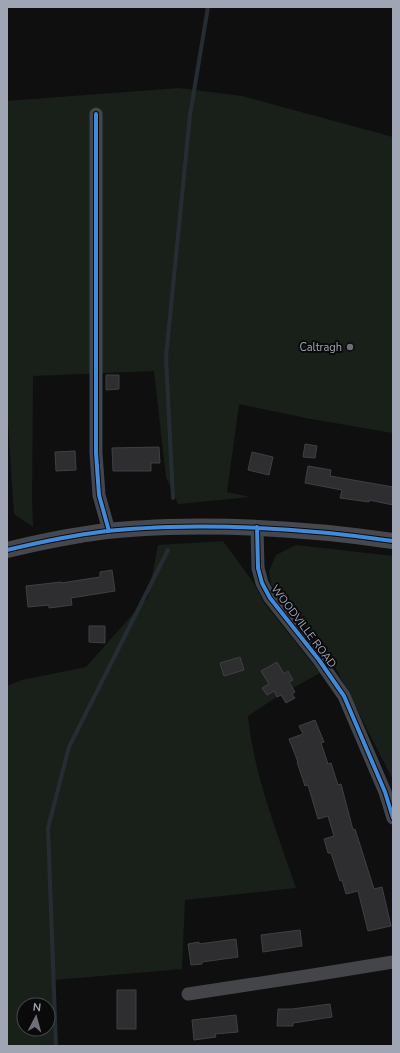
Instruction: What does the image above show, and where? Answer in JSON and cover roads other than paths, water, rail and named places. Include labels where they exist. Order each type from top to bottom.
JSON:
[{"type":"main road","points":[[7,550],[51,540],[109,531],[197,526],[310,530],[393,541]]},
{"type":"street","points":[[96,114],[96,453],[99,495],[109,531]]},
{"type":"street","name":"WOODVILLE ROAD","points":[[257,527],[258,568],[262,583],[270,598],[319,660],[344,696],[385,792],[393,818]]},
{"type":"street","points":[[188,994],[393,962]]},
{"type":"waterway","points":[[173,498],[166,357],[190,115],[208,7]]},
{"type":"waterway","points":[[56,1046],[48,828],[69,747],[168,550]]},
{"type":"place","name":"Caltragh","points":[[350,347]]}]
